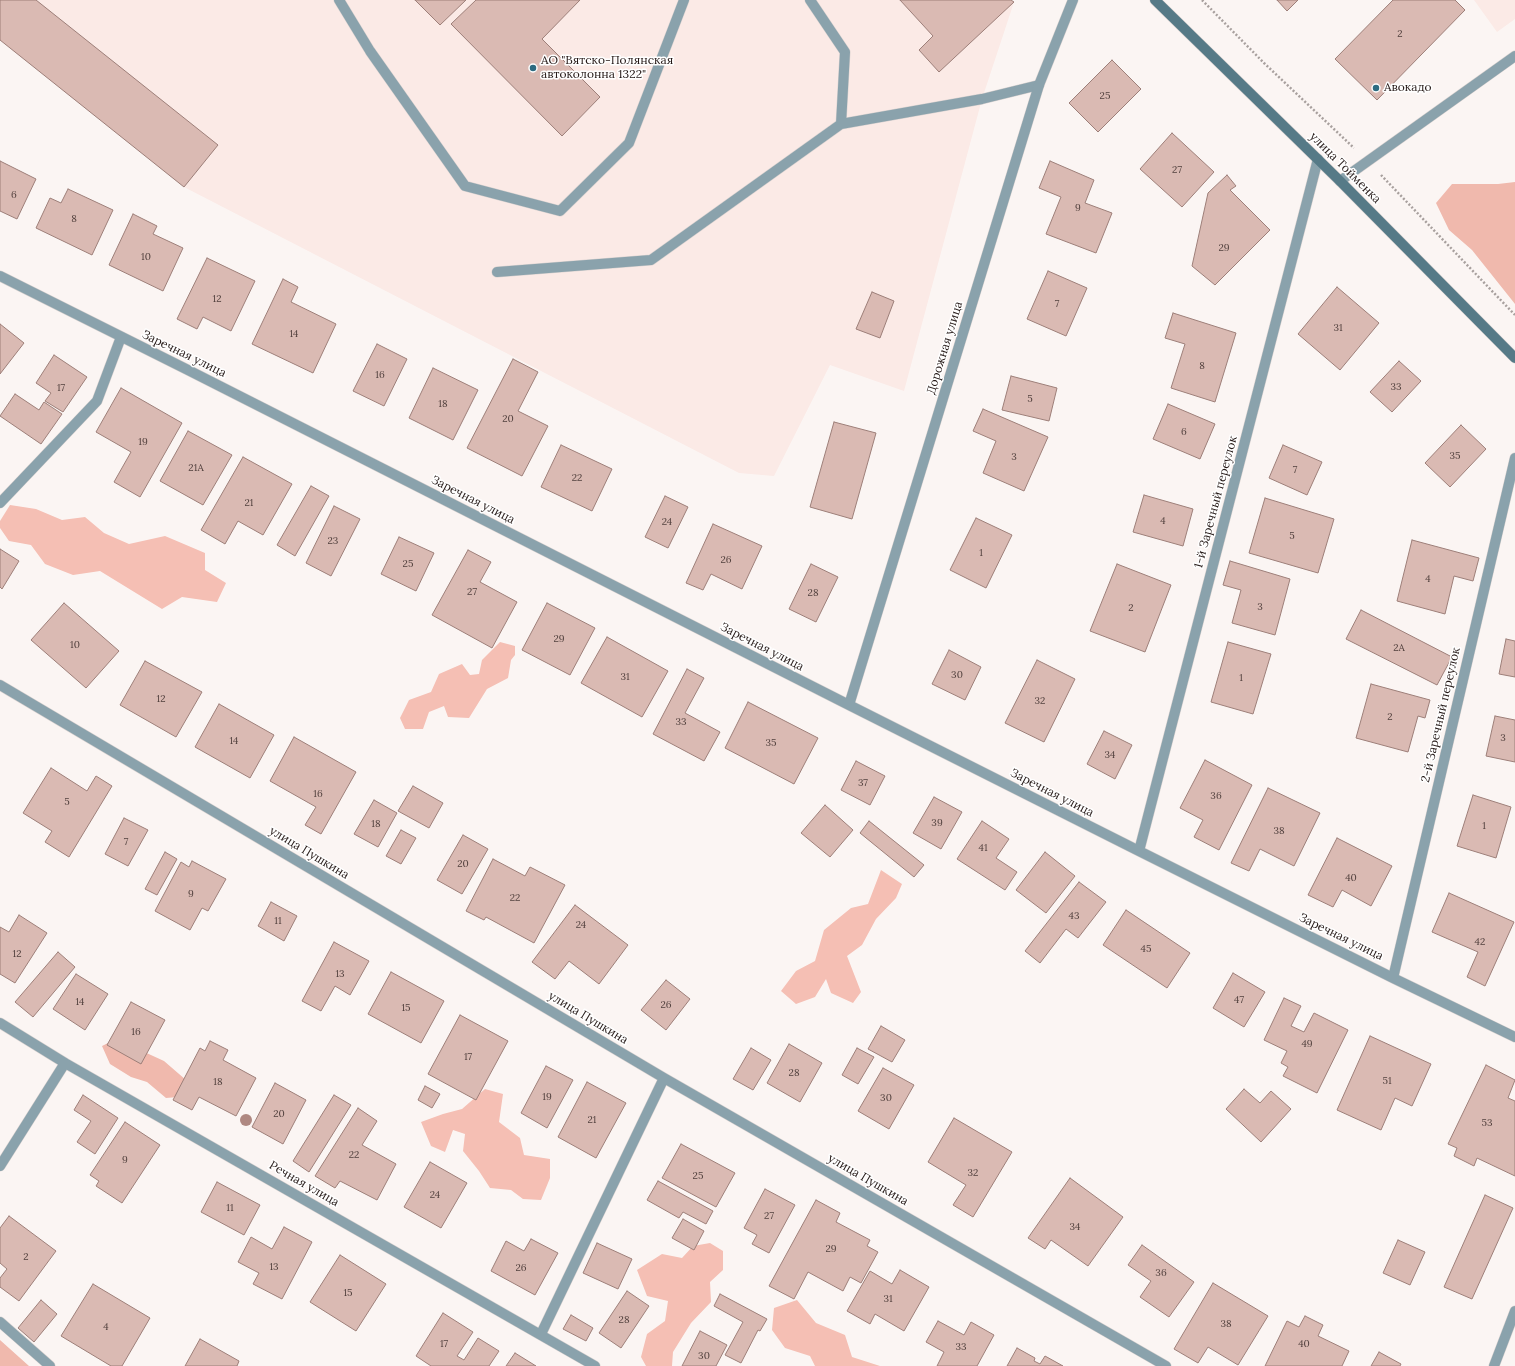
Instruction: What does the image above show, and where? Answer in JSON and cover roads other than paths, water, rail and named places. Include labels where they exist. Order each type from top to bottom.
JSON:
[{"type":"street","points":[[339,0],[370,50],[465,186],[560,211],[629,143],[684,0]]},
{"type":"street","points":[[810,0],[845,52],[841,124]]},
{"type":"street","name":"Дорожная улица","points":[[849,706],[1039,85],[1073,0]]},
{"type":"street","name":"улица Тойменка","points":[[1155,0],[1318,159],[1515,358]]},
{"type":"street","points":[[1340,181],[1515,56]]},
{"type":"street","points":[[497,272],[651,260],[841,124],[982,99],[1039,85]]},
{"type":"street","name":"1-й Заречный переулок","points":[[1139,851],[1318,159]]},
{"type":"street","name":"Заречная улица","points":[[0,276],[849,706],[1393,978],[1515,1037]]},
{"type":"street","points":[[0,503],[97,401],[121,337]]},
{"type":"street","name":"2-й Заречный переулок","points":[[1393,978],[1515,458]]},
{"type":"street","name":"улица Пушкина","points":[[0,685],[664,1078],[1166,1366]]},
{"type":"street","name":"Речная улица","points":[[0,1023],[65,1063],[595,1366]]},
{"type":"street","points":[[0,1166],[65,1063]]},
{"type":"street","points":[[541,1334],[664,1078]]},
{"type":"street","points":[[1494,1366],[1515,1311]]},
{"type":"street","points":[[0,1322],[50,1366]]},
{"type":"place","name":"АО \"Вятско-Полянская автоколонна 1322\"","points":[[533,68]]},
{"type":"place","name":"Авокадо","points":[[1376,88]]}]
